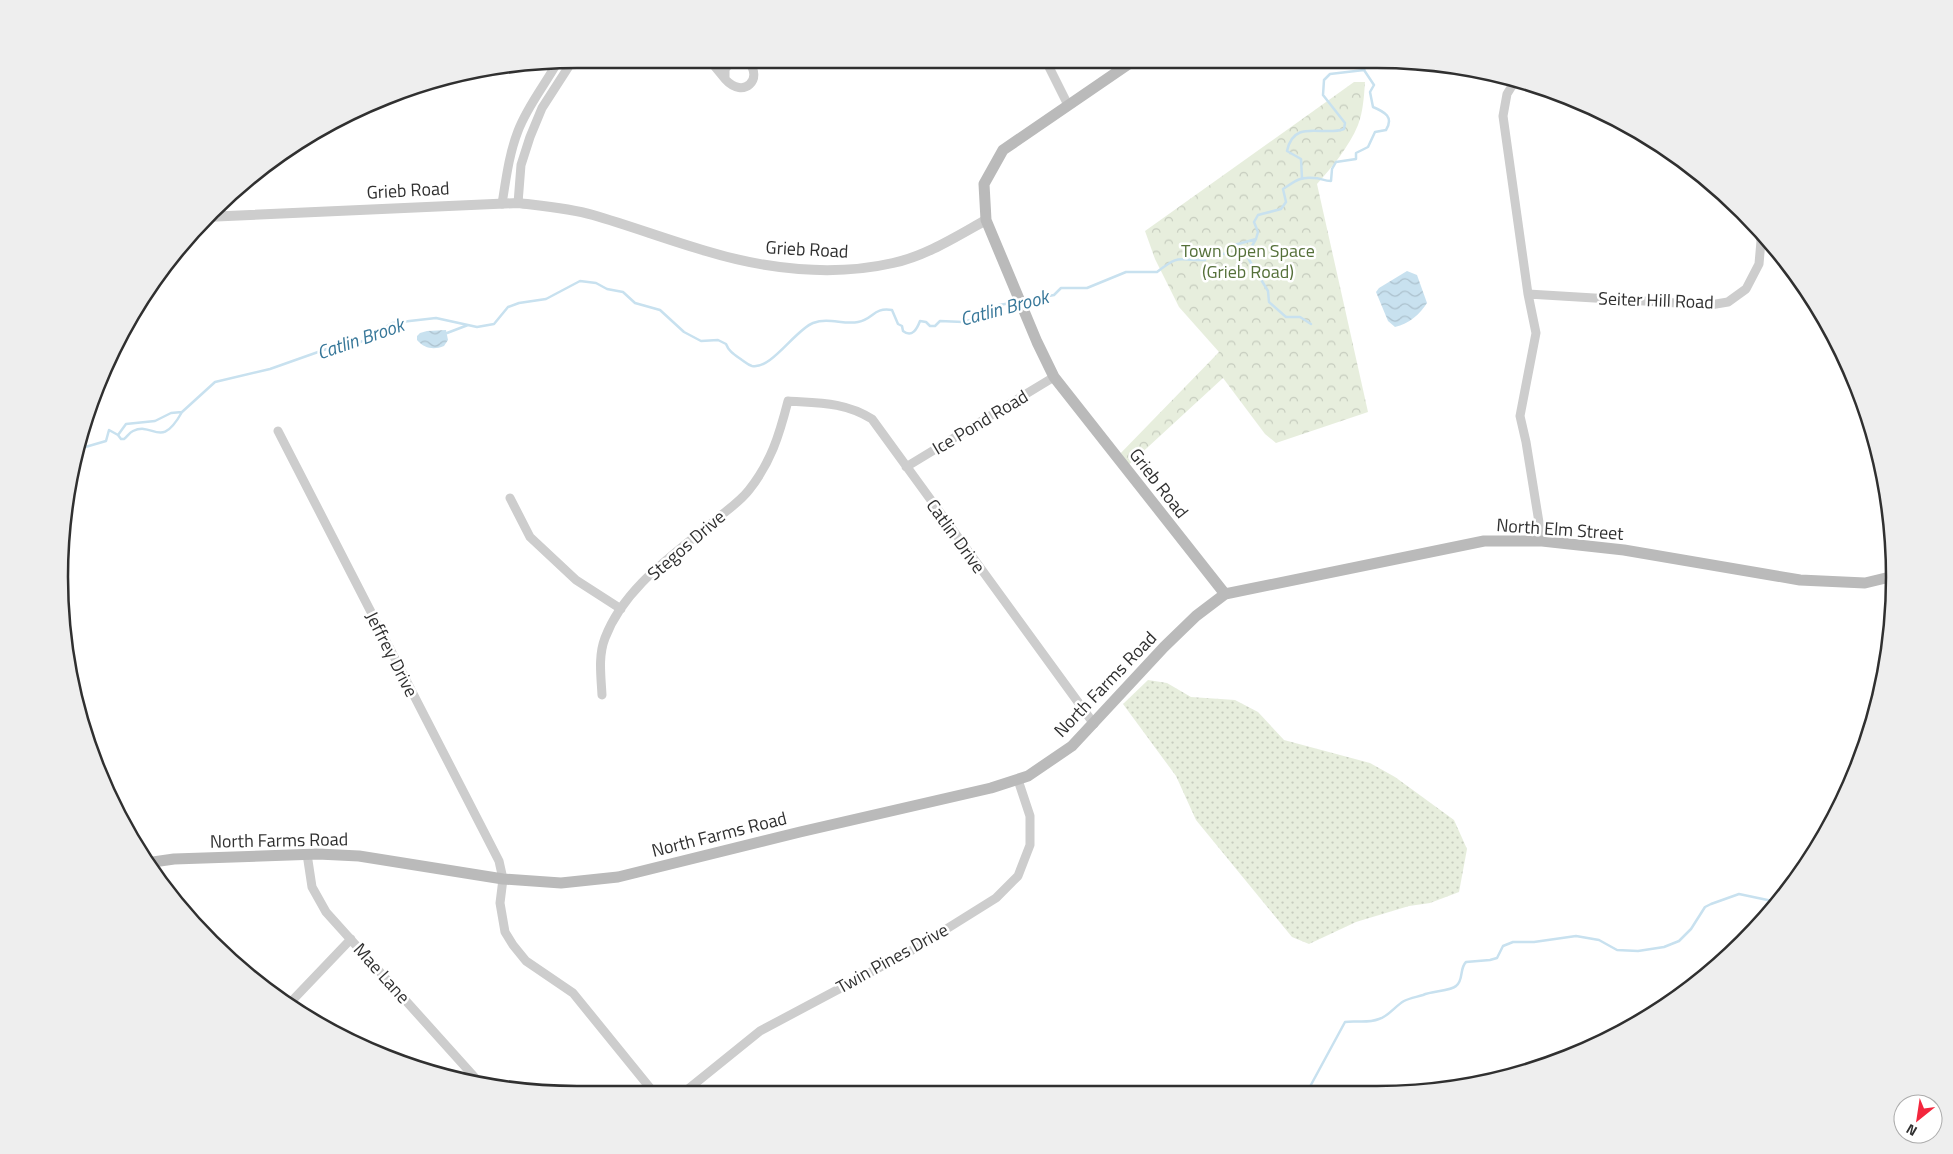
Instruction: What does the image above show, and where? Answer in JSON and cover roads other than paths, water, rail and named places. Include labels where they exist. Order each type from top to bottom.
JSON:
[{"type":"main road","points":[[986,220],[984,184],[1003,150],[1123,68]]},
{"type":"main road","name":"Grieb Road","points":[[986,220],[1054,377],[1225,594]]},
{"type":"main road","name":"North Elm Street","points":[[1225,594],[1484,541],[1542,541],[1624,550],[1800,580],[1865,583],[1886,580]]},
{"type":"main road","name":"North Farms Road","points":[[154,862],[174,859],[307,854],[359,856],[503,879],[561,883],[618,877],[800,832],[991,788],[1028,776],[1072,746],[1164,647],[1196,616],[1225,594]]},
{"type":"street","points":[[518,204],[521,165],[530,136],[542,108],[568,68]]},
{"type":"street","points":[[716,68],[736,88],[749,85],[754,71],[752,68]]},
{"type":"street","points":[[725,79],[726,68]]},
{"type":"street","points":[[1050,68],[1068,105]]},
{"type":"street","points":[[502,204],[509,163],[518,130],[553,69]]},
{"type":"street","points":[[1512,86],[1507,94],[1503,116],[1528,294],[1536,333],[1520,416],[1542,541]]},
{"type":"street","name":"Grieb Road","points":[[218,216],[502,204],[554,207],[592,215],[707,252],[756,263],[817,270],[859,269],[895,263],[932,248],[986,220]]},
{"type":"street","name":"Seiter Hill Road","points":[[1528,294],[1710,306],[1728,302],[1746,288],[1759,264],[1761,243]]},
{"type":"street","name":"Ice Pond Road","points":[[906,467],[1054,377]]},
{"type":"street","name":"Catlin Drive","points":[[788,401],[836,404],[857,410],[872,419],[1094,724]]},
{"type":"street","name":"Stegos Drive","points":[[602,695],[600,664],[605,639],[621,608],[662,563],[747,492],[766,467],[774,449],[788,401]]},
{"type":"street","name":"Jeffrey Drive","points":[[278,431],[498,861],[503,879]]},
{"type":"street","points":[[510,498],[530,537],[576,580],[621,608]]},
{"type":"street","name":"Twin Pines Drive","points":[[692,1086],[760,1031],[916,948],[996,898],[1018,876],[1030,845],[1030,816],[1018,780]]},
{"type":"street","name":"Mae Lane","points":[[307,854],[312,888],[326,912],[473,1076]]},
{"type":"street","points":[[503,879],[500,903],[504,932],[513,945],[526,962],[573,993],[649,1086]]},
{"type":"street","points":[[293,1000],[351,939]]},
{"type":"water","points":[[1407,271],[1417,275],[1427,303],[1414,318],[1405,324],[1395,327],[1388,321],[1376,292],[1379,288]]},
{"type":"water","points":[[446,330],[448,340],[444,346],[430,348],[417,340],[417,336],[420,333]]},
{"type":"waterway","name":"Catlin Brook","points":[[1023,301],[1054,295],[1061,288],[1087,288],[1126,272],[1157,272],[1175,260],[1205,260],[1207,255],[1225,254],[1231,246],[1256,239],[1258,232],[1254,222],[1258,215],[1281,209],[1286,202],[1283,189],[1297,180],[1305,178],[1331,181],[1332,169],[1336,162],[1356,159],[1356,153],[1368,147],[1375,132],[1386,130],[1389,118],[1373,107],[1370,92],[1374,85],[1364,70],[1365,68]]},
{"type":"waterway","name":"Catlin Brook","points":[[1302,178],[1301,159],[1287,151],[1296,135],[1310,131],[1336,131],[1344,129],[1345,123],[1323,95],[1324,80],[1330,74],[1364,70]]},
{"type":"waterway","points":[[1256,239],[1249,251],[1248,258],[1268,291],[1269,302],[1286,317],[1300,317],[1311,324]]},
{"type":"waterway","name":"Catlin Brook","points":[[84,447],[106,441],[109,430],[118,435],[126,424],[155,421],[171,413],[182,412],[215,382],[270,369],[335,346],[359,343],[392,323],[436,318],[477,327],[494,324],[508,307],[519,303],[546,299],[580,281],[596,283],[607,289],[623,292],[635,303],[660,310],[684,332],[701,341],[718,340],[726,344],[732,353],[752,366],[759,366],[767,362],[806,327],[819,321],[858,322],[881,310],[892,310],[898,324],[902,326],[903,331],[909,334],[916,330],[920,321],[926,322],[930,326],[935,326],[940,321],[963,322],[974,319],[999,305],[1017,302]]},
{"type":"waterway","points":[[447,333],[468,325]]},
{"type":"waterway","points":[[118,435],[121,439],[124,439],[132,432],[140,429],[162,433],[174,424],[182,412]]},
{"type":"waterway","points":[[1310,1086],[1345,1022],[1379,1019],[1386,1016],[1406,1000],[1454,988],[1460,981],[1466,962],[1497,958],[1503,946],[1513,942],[1534,942],[1576,936],[1599,940],[1617,950],[1638,951],[1664,947],[1679,941],[1691,929],[1705,907],[1711,904],[1739,894],[1769,900]]},
{"type":"park label","name":"Town Open Space (Grieb Road)","points":[[1248,260]]}]
